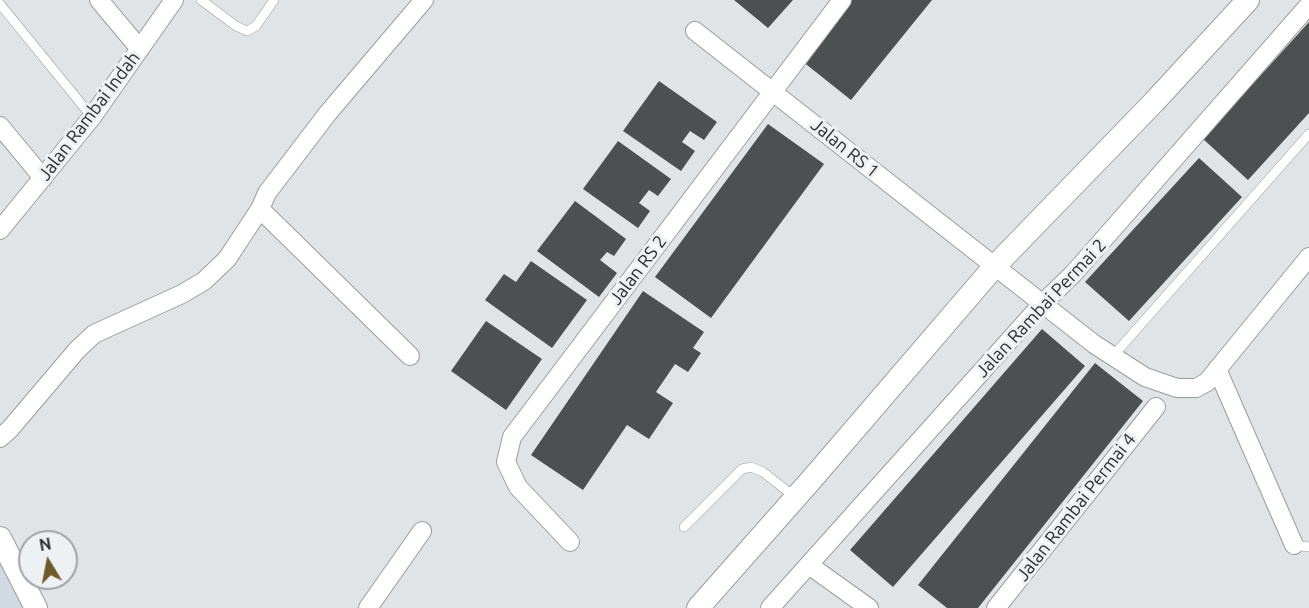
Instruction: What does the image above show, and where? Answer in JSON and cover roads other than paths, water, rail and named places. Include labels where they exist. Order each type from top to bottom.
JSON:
[{"type":"street","points":[[99,0],[140,49]]},
{"type":"street","name":"Jalan Rambai Indah","points":[[0,230],[92,117],[174,0]]},
{"type":"street","points":[[0,438],[77,350],[94,334],[182,294],[204,281],[227,259],[260,209],[267,193],[328,113],[424,0]]},
{"type":"street","name":"Jalan RS 2","points":[[570,542],[518,487],[506,462],[512,437],[842,0]]},
{"type":"street","points":[[698,608],[994,267],[1154,102],[1248,0]]},
{"type":"street","name":"Jalan Rambai Permai 2","points":[[770,608],[1042,304],[1105,237],[1309,5]]},
{"type":"street","name":"Jalan RS 1","points":[[695,32],[1042,304],[1145,377],[1177,388],[1196,388],[1207,382],[1217,369]]},
{"type":"street","points":[[0,126],[43,178]]},
{"type":"street","points":[[260,209],[410,356]]},
{"type":"street","points":[[1302,546],[1217,369],[1309,257]]},
{"type":"street","name":"Jalan Rambai Permai 4","points":[[996,608],[1156,407]]},
{"type":"street","points":[[368,608],[422,531]]},
{"type":"street","points":[[0,538],[36,608]]},
{"type":"street","points":[[808,565],[869,608]]},
{"type":"lane","points":[[201,0],[236,26],[248,31],[256,26],[274,0]]},
{"type":"lane","points":[[0,4],[92,117]]},
{"type":"lane","points":[[1113,356],[1309,134]]},
{"type":"lane","points":[[684,527],[742,469],[752,467],[763,472],[796,497]]}]
